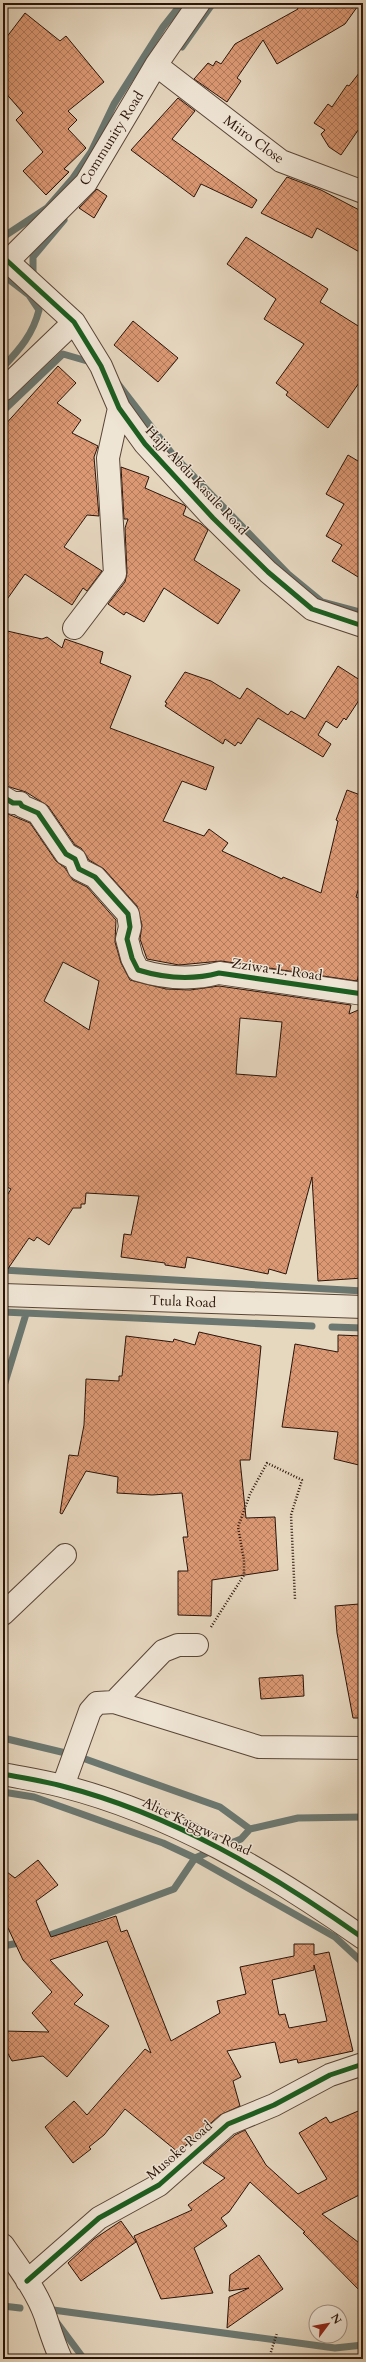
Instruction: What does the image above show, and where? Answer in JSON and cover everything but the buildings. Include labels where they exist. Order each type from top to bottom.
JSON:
[{"type":"street","name":"Community Road","points":[[5,259],[86,183],[156,65],[199,3]]},
{"type":"street","name":"Miiro Close","points":[[156,65],[281,161],[363,192]]},
{"type":"street","name":"Hajji Abdu Kasule Road","points":[[5,259],[74,322],[101,366],[119,408],[145,444],[213,518],[268,572],[312,609],[363,626]]},
{"type":"street","points":[[3,390],[74,322]]},
{"type":"street","points":[[74,628],[115,574],[108,458],[119,408]]},
{"type":"street","name":"Zziwa .L. Road","points":[[3,797],[13,803],[20,803],[22,806],[38,813],[66,854],[75,859],[79,869],[95,877],[128,914],[130,927],[127,939],[132,958],[138,970],[151,974],[198,978],[219,973],[363,994]]},
{"type":"street","name":"Ttula Road","points":[[3,1295],[363,1307]]},
{"type":"street","points":[[3,1614],[65,1555]]},
{"type":"street","points":[[114,1702],[163,1651],[178,1645],[197,1645]]},
{"type":"street","points":[[63,1786],[90,1710],[97,1703],[114,1702],[259,1747],[363,1748]]},
{"type":"street","name":"Alice Kaggwa Road","points":[[3,1774],[63,1786],[141,1812],[198,1837],[249,1863],[363,1938]]},
{"type":"street","name":"Musoke Road","points":[[28,2281],[100,2218],[159,2185],[228,2124],[274,2105],[330,2074],[363,2064]]},
{"type":"street","points":[[3,2245],[28,2281],[45,2314],[53,2342],[61,2359]]},
{"type":"path","points":[[197,1645],[221,1614],[244,1575],[244,1560],[238,1527],[250,1494],[267,1463],[302,1480],[291,1515],[295,1599]]},
{"type":"path","points":[[270,2355],[277,2333]]},
{"type":"waterway","points":[[3,233],[6,235],[47,208],[73,178],[91,152],[114,104],[163,27],[182,3]]},
{"type":"waterway","points":[[182,47],[213,3]]},
{"type":"waterway","points":[[33,278],[33,257],[64,220]]},
{"type":"waterway","points":[[3,275],[29,295],[39,310],[25,341],[3,367]]},
{"type":"waterway","points":[[38,296],[39,310]]},
{"type":"waterway","points":[[3,411],[63,354],[94,363]]},
{"type":"waterway","points":[[118,384],[173,455],[288,574],[322,602],[363,613]]},
{"type":"waterway","points":[[3,1270],[363,1291]]},
{"type":"waterway","points":[[3,1312],[312,1326]]},
{"type":"waterway","points":[[3,1389],[26,1314]]},
{"type":"waterway","points":[[332,1327],[363,1328]]},
{"type":"waterway","points":[[3,1738],[74,1755],[220,1807],[250,1829]]},
{"type":"waterway","points":[[3,1792],[34,1797],[163,1843],[195,1858],[335,1937],[363,1963]]},
{"type":"waterway","points":[[224,1846],[241,1839],[250,1829],[298,1818],[363,1817]]},
{"type":"waterway","points":[[42,1938],[174,1889],[195,1858],[214,1850]]},
{"type":"waterway","points":[[3,1946],[24,1942]]},
{"type":"waterway","points":[[3,2306],[20,2308]]},
{"type":"waterway","points":[[53,2310],[335,2348],[363,2345]]},
{"type":"waterway","points":[[55,2320],[84,2359]]},
{"type":"cycle path","points":[[3,257],[74,322],[101,366],[119,408],[145,444],[213,518],[268,572],[312,609],[363,626]]},
{"type":"cycle path","points":[[3,797],[13,803],[20,803],[22,806],[38,813],[66,854],[75,859],[79,869],[95,877],[128,914],[130,927],[127,939],[132,958],[138,970],[158,975],[178,977],[199,977],[219,973],[363,994]]},
{"type":"cycle path","points":[[3,1774],[55,1784],[103,1798],[142,1812],[181,1829],[219,1848],[293,1891],[363,1938]]},
{"type":"cycle path","points":[[27,2281],[99,2218],[159,2185],[228,2124],[274,2105],[330,2075],[363,2064]]}]
